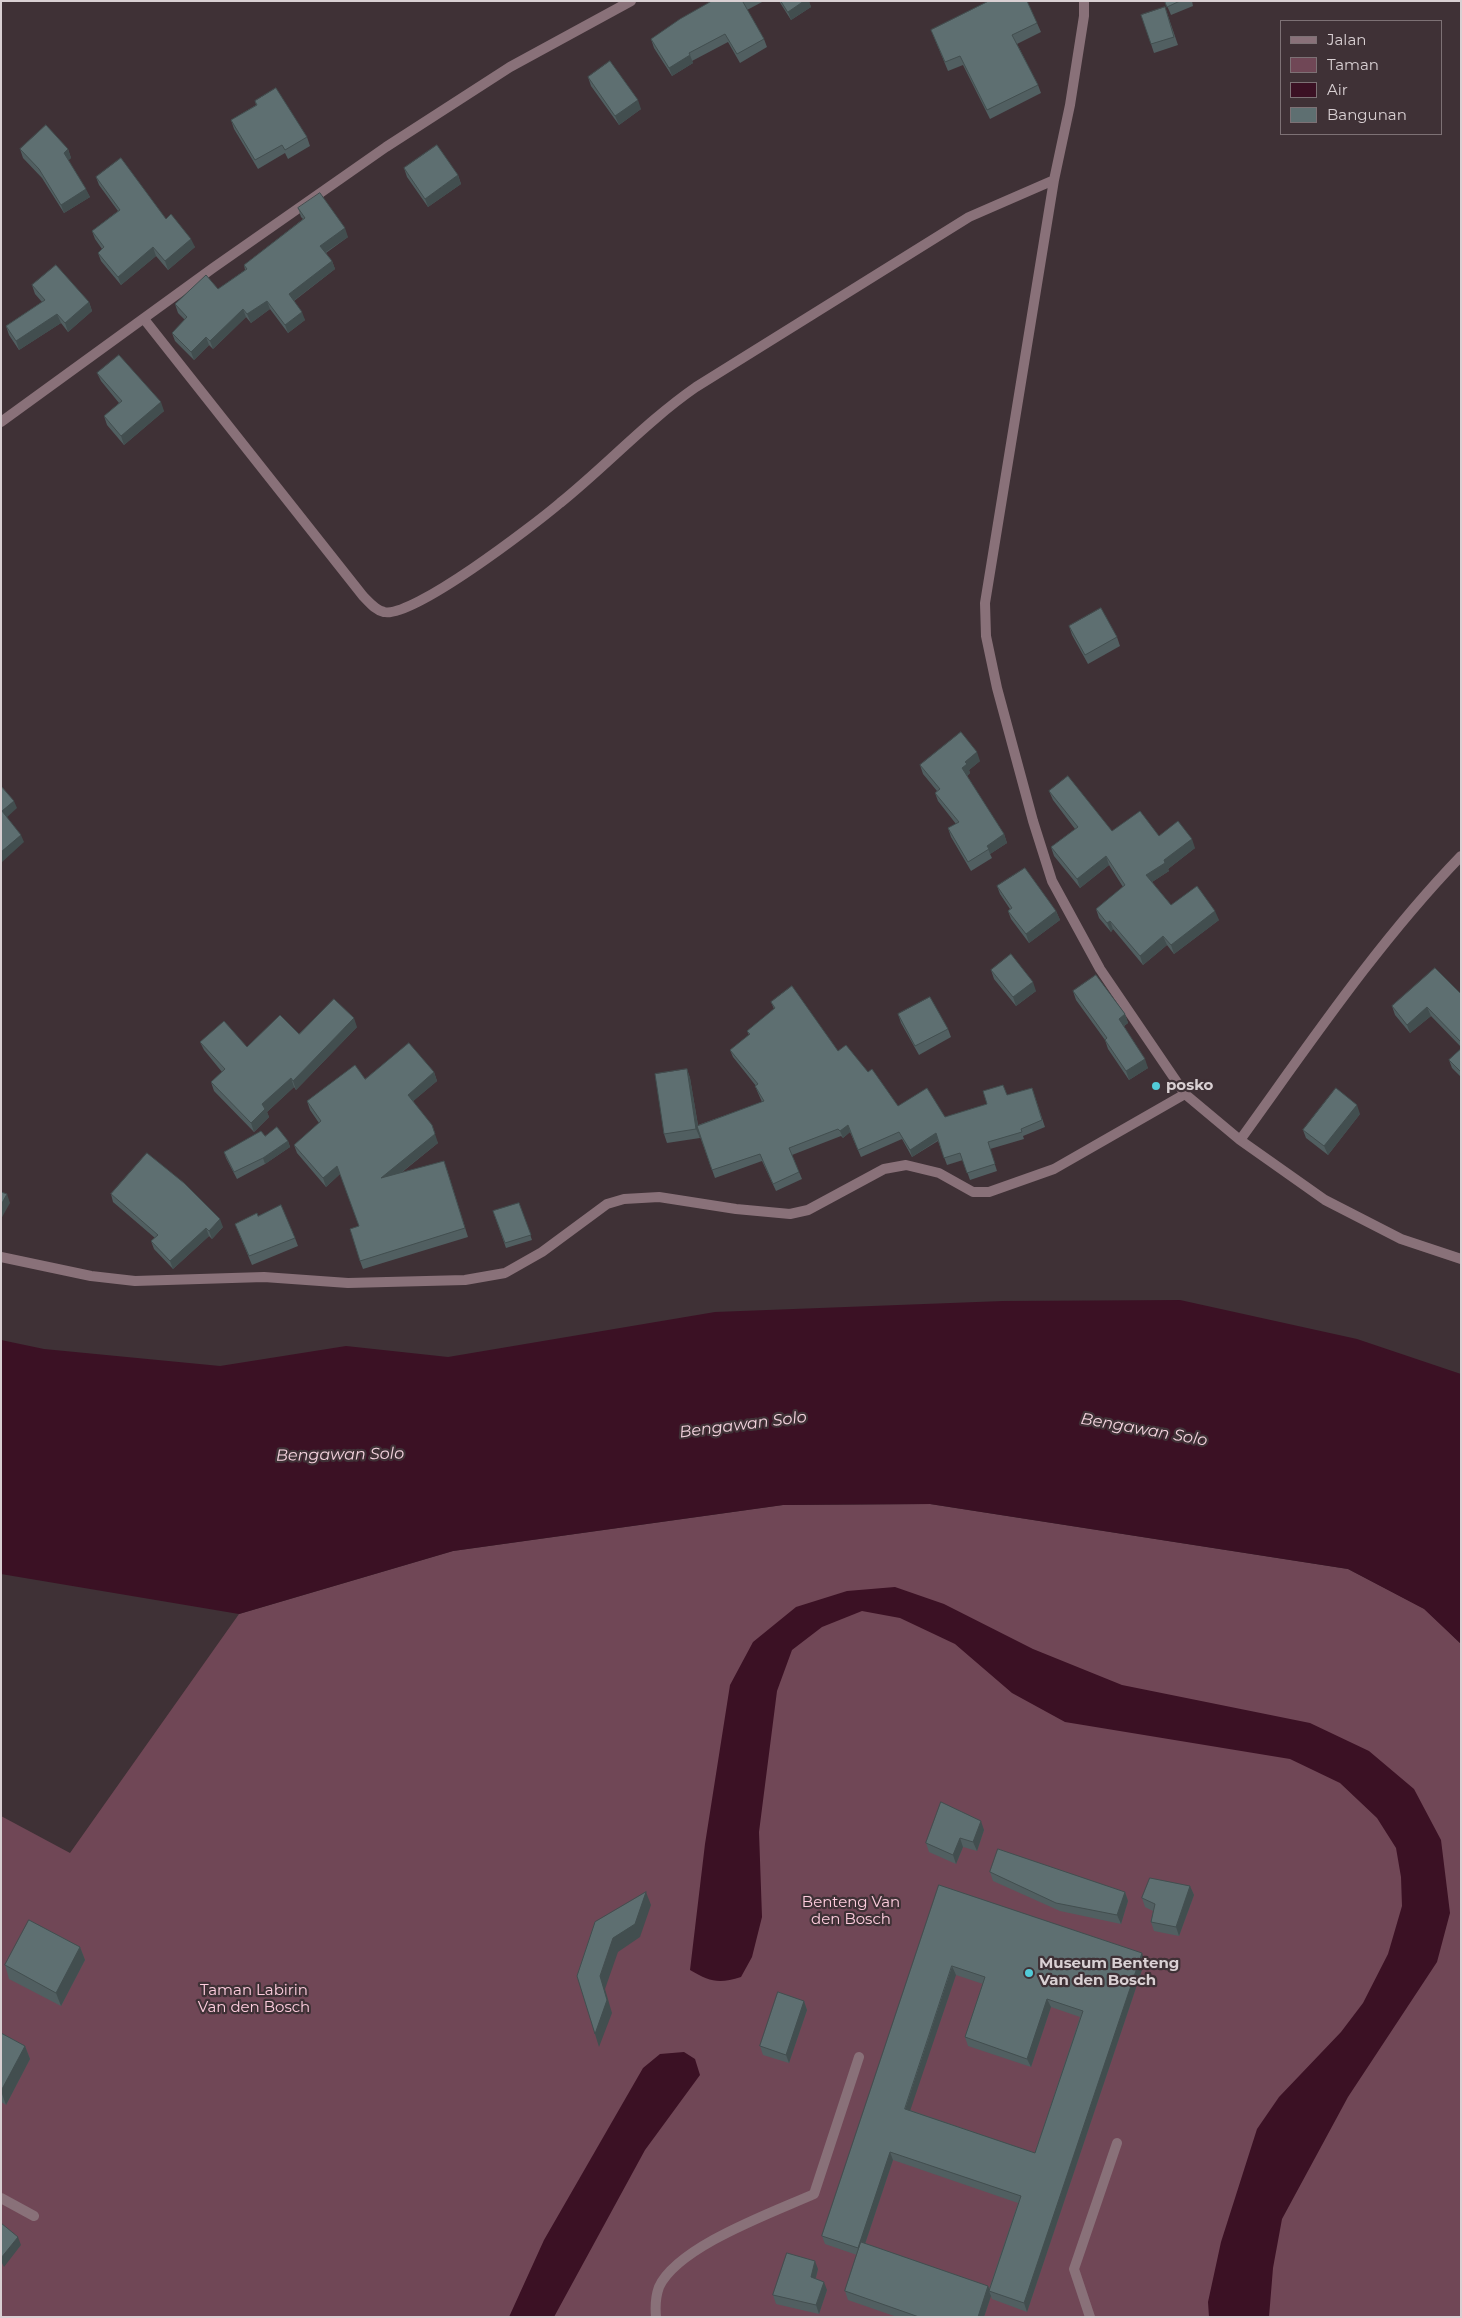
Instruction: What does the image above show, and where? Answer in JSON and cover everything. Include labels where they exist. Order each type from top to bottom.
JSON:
[{"type":"street","points":[[1,422],[220,262],[386,147],[510,67],[631,1]]},
{"type":"street","points":[[1084,1],[1084,16],[1070,105],[1054,180],[985,603],[986,636],[997,688],[1033,821],[1052,881],[1100,969],[1185,1094],[1240,1140],[1326,1200],[1401,1240],[1461,1259]]},
{"type":"street","points":[[144,319],[363,596],[373,606],[384,612],[394,612],[437,593],[560,503],[664,409],[696,387],[792,325],[969,217],[1054,180]]},
{"type":"street","points":[[1240,1140],[1323,1024],[1382,947],[1461,856]]},
{"type":"street","points":[[1,1257],[91,1276],[134,1281],[264,1277],[348,1283],[465,1280],[505,1273],[542,1252],[607,1204],[624,1199],[659,1197],[736,1209],[790,1214],[808,1210],[884,1169],[906,1165],[939,1173],[974,1192],[989,1192],[1054,1169],[1185,1094]]},
{"type":"street","points":[[656,2317],[654,2302],[660,2285],[678,2264],[709,2242],[814,2194],[859,2056]]},
{"type":"street","points":[[1090,2317],[1074,2269],[1116,2143]]},
{"type":"street","points":[[1,2198],[34,2216]]},
{"type":"green space","name":"Benteng Van den Bosch","points":[[930,1504],[1348,1569],[1425,1609],[1461,1644],[1461,2317],[1,2317],[1,1816],[70,1853],[239,1614],[453,1551],[783,1505]]},
{"type":"water","name":"Bengawan Solo","points":[[1180,1300],[1357,1339],[1461,1374],[1461,1644],[1424,1609],[1348,1569],[930,1504],[783,1505],[453,1551],[239,1614],[1,1574],[1,1340],[44,1349],[220,1366],[346,1346],[448,1357],[715,1312],[1003,1301]]},
{"type":"water","points":[[895,1587],[944,1604],[1033,1649],[1122,1685],[1310,1723],[1369,1751],[1414,1789],[1441,1840],[1450,1913],[1437,1962],[1348,2097],[1282,2219],[1273,2268],[1269,2317],[1209,2317],[1208,2302],[1221,2242],[1257,2129],[1279,2097],[1341,2032],[1363,2003],[1388,1954],[1402,1906],[1401,1877],[1396,1848],[1377,1818],[1340,1783],[1290,1759],[1065,1722],[1012,1693],[955,1644],[900,1618],[862,1611],[822,1627],[792,1650],[777,1691],[759,1832],[762,1917],[752,1957],[741,1977],[727,1981],[715,1981],[690,1970],[705,1844],[730,1685],[753,1642],[796,1607],[847,1591]]},
{"type":"water","points":[[684,2052],[695,2059],[700,2075],[645,2150],[554,2317],[509,2317],[544,2240],[643,2068],[660,2054]]},
{"type":"building","points":[[712,1],[745,1],[743,2],[764,39],[737,54],[725,34],[689,53],[690,55],[669,68],[651,39],[680,19]]},
{"type":"building","points":[[781,1],[804,1],[788,12]]},
{"type":"building","points":[[989,1],[1027,1],[1037,23],[1012,35],[1038,85],[987,110],[960,56],[945,62],[931,30]]},
{"type":"building","points":[[1165,1],[1180,1],[1167,7]]},
{"type":"building","points":[[1165,7],[1174,37],[1151,44],[1141,15]]},
{"type":"building","points":[[610,61],[638,100],[615,116],[588,77]]},
{"type":"building","points":[[276,88],[307,137],[285,150],[282,145],[255,160],[231,120],[257,105],[255,101]]},
{"type":"building","points":[[46,125],[68,149],[64,153],[86,189],[61,205],[39,169],[20,149]]},
{"type":"building","points":[[437,145],[458,175],[425,199],[404,168]]},
{"type":"building","points":[[121,158],[166,219],[171,214],[191,239],[165,261],[153,247],[118,277],[98,253],[104,247],[92,231],[120,210],[96,177]]},
{"type":"building","points":[[320,193],[345,228],[320,246],[332,261],[289,294],[302,312],[285,325],[267,301],[247,314],[243,309],[210,341],[206,337],[191,352],[172,333],[187,317],[175,304],[206,275],[218,289],[247,269],[244,265],[305,218],[298,208]]},
{"type":"building","points":[[56,265],[89,302],[65,323],[57,314],[16,341],[6,326],[45,300],[32,285]]},
{"type":"building","points":[[119,355],[161,402],[121,436],[104,416],[122,401],[97,373]]},
{"type":"building","points":[[1101,608],[1117,637],[1085,655],[1069,626]]},
{"type":"building","points":[[961,732],[977,752],[965,762],[967,764],[962,768],[1004,834],[987,846],[989,849],[968,862],[948,828],[959,822],[935,793],[940,789],[920,765]]},
{"type":"building","points":[[1068,776],[1112,831],[1140,811],[1159,836],[1178,821],[1192,839],[1164,860],[1165,863],[1146,875],[1171,905],[1197,886],[1215,911],[1171,945],[1163,936],[1140,956],[1110,921],[1107,923],[1096,909],[1125,885],[1106,856],[1077,879],[1051,847],[1078,827],[1049,791]]},
{"type":"building","points":[[1,786],[14,801],[2,811],[21,835],[1,852]]},
{"type":"building","points":[[1025,868],[1056,911],[1026,934],[1008,911],[1012,908],[997,886]]},
{"type":"building","points":[[1011,954],[1033,982],[1013,997],[991,970]]},
{"type":"building","points":[[1435,968],[1461,994],[1461,1042],[1427,1007],[1407,1025],[1392,1006]]},
{"type":"building","points":[[1096,975],[1125,1014],[1119,1019],[1145,1059],[1126,1071],[1105,1040],[1107,1038],[1073,991]]},
{"type":"building","points":[[792,986],[838,1051],[846,1045],[868,1072],[872,1069],[898,1106],[927,1088],[945,1117],[987,1104],[983,1091],[1003,1085],[1007,1095],[1032,1088],[1042,1120],[1021,1129],[1022,1132],[988,1142],[995,1164],[967,1173],[960,1153],[944,1158],[936,1133],[910,1150],[899,1132],[858,1150],[848,1125],[840,1131],[838,1129],[789,1148],[799,1172],[773,1184],[760,1154],[712,1170],[697,1126],[764,1101],[755,1086],[758,1084],[730,1050],[750,1034],[747,1031],[775,1008],[771,1002]]},
{"type":"building","points":[[930,997],[948,1029],[915,1046],[898,1014]]},
{"type":"building","points":[[334,999],[354,1018],[293,1081],[291,1078],[262,1104],[265,1109],[251,1123],[211,1082],[225,1069],[200,1042],[224,1021],[247,1047],[280,1015],[299,1034]]},
{"type":"building","points":[[409,1043],[434,1072],[408,1095],[432,1125],[435,1134],[381,1178],[444,1161],[465,1228],[360,1261],[350,1229],[359,1226],[337,1166],[323,1178],[294,1145],[321,1121],[307,1101],[355,1065],[365,1079]]},
{"type":"building","points":[[1461,1049],[1461,1072],[1449,1060]]},
{"type":"building","points":[[687,1069],[696,1129],[664,1134],[655,1074]]},
{"type":"building","points":[[1336,1088],[1357,1105],[1324,1146],[1303,1130]]},
{"type":"building","points":[[277,1127],[288,1141],[263,1158],[234,1172],[224,1152],[261,1131],[265,1136]]},
{"type":"building","points":[[147,1153],[184,1183],[220,1219],[209,1231],[206,1228],[170,1261],[151,1241],[158,1235],[111,1194]]},
{"type":"building","points":[[1,1192],[7,1194],[1,1205]]},
{"type":"building","points":[[519,1203],[531,1235],[505,1243],[493,1211]]},
{"type":"building","points":[[281,1205],[295,1238],[249,1256],[235,1224],[257,1213],[258,1216]]},
{"type":"building","points":[[941,1802],[981,1821],[973,1842],[960,1838],[953,1855],[926,1843]]},
{"type":"building","points":[[998,1849],[1125,1892],[1117,1915],[1056,1903],[990,1872]]},
{"type":"building","points":[[1150,1878],[1190,1886],[1176,1927],[1151,1922],[1155,1904],[1142,1898]]},
{"type":"building","points":[[939,1885],[1142,1953],[1024,2303],[989,2291],[1021,2196],[890,2152],[858,2248],[822,2236]],"holes":[[[952,1966],[985,1977],[965,2037],[1027,2059],[1047,1999],[1083,2011],[1035,2153],[905,2109]]]},
{"type":"building","points":[[646,1892],[635,1924],[613,1938],[600,1976],[607,2000],[595,2034],[577,1976],[595,1922]]},
{"type":"building","points":[[29,1920],[80,1947],[56,1993],[5,1965]]},
{"type":"building","points":[[778,1992],[804,2001],[786,2055],[760,2046]]},
{"type":"building","points":[[1,2033],[25,2046],[1,2091]]},
{"type":"building","points":[[1,2223],[18,2237],[1,2258]]},
{"type":"building","points":[[861,2242],[988,2286],[978,2317],[919,2317],[845,2291]]},
{"type":"building","points":[[787,2253],[815,2261],[811,2277],[824,2282],[816,2305],[773,2295]]},
{"type":"place","name":"posko","points":[[1156,1086]]},
{"type":"place","name":"Museum Benteng Van den Bosch","points":[[1029,1973]]},
{"type":"park label","name":"Taman Labirin Van den Bosch","points":[[254,2000]]}]
